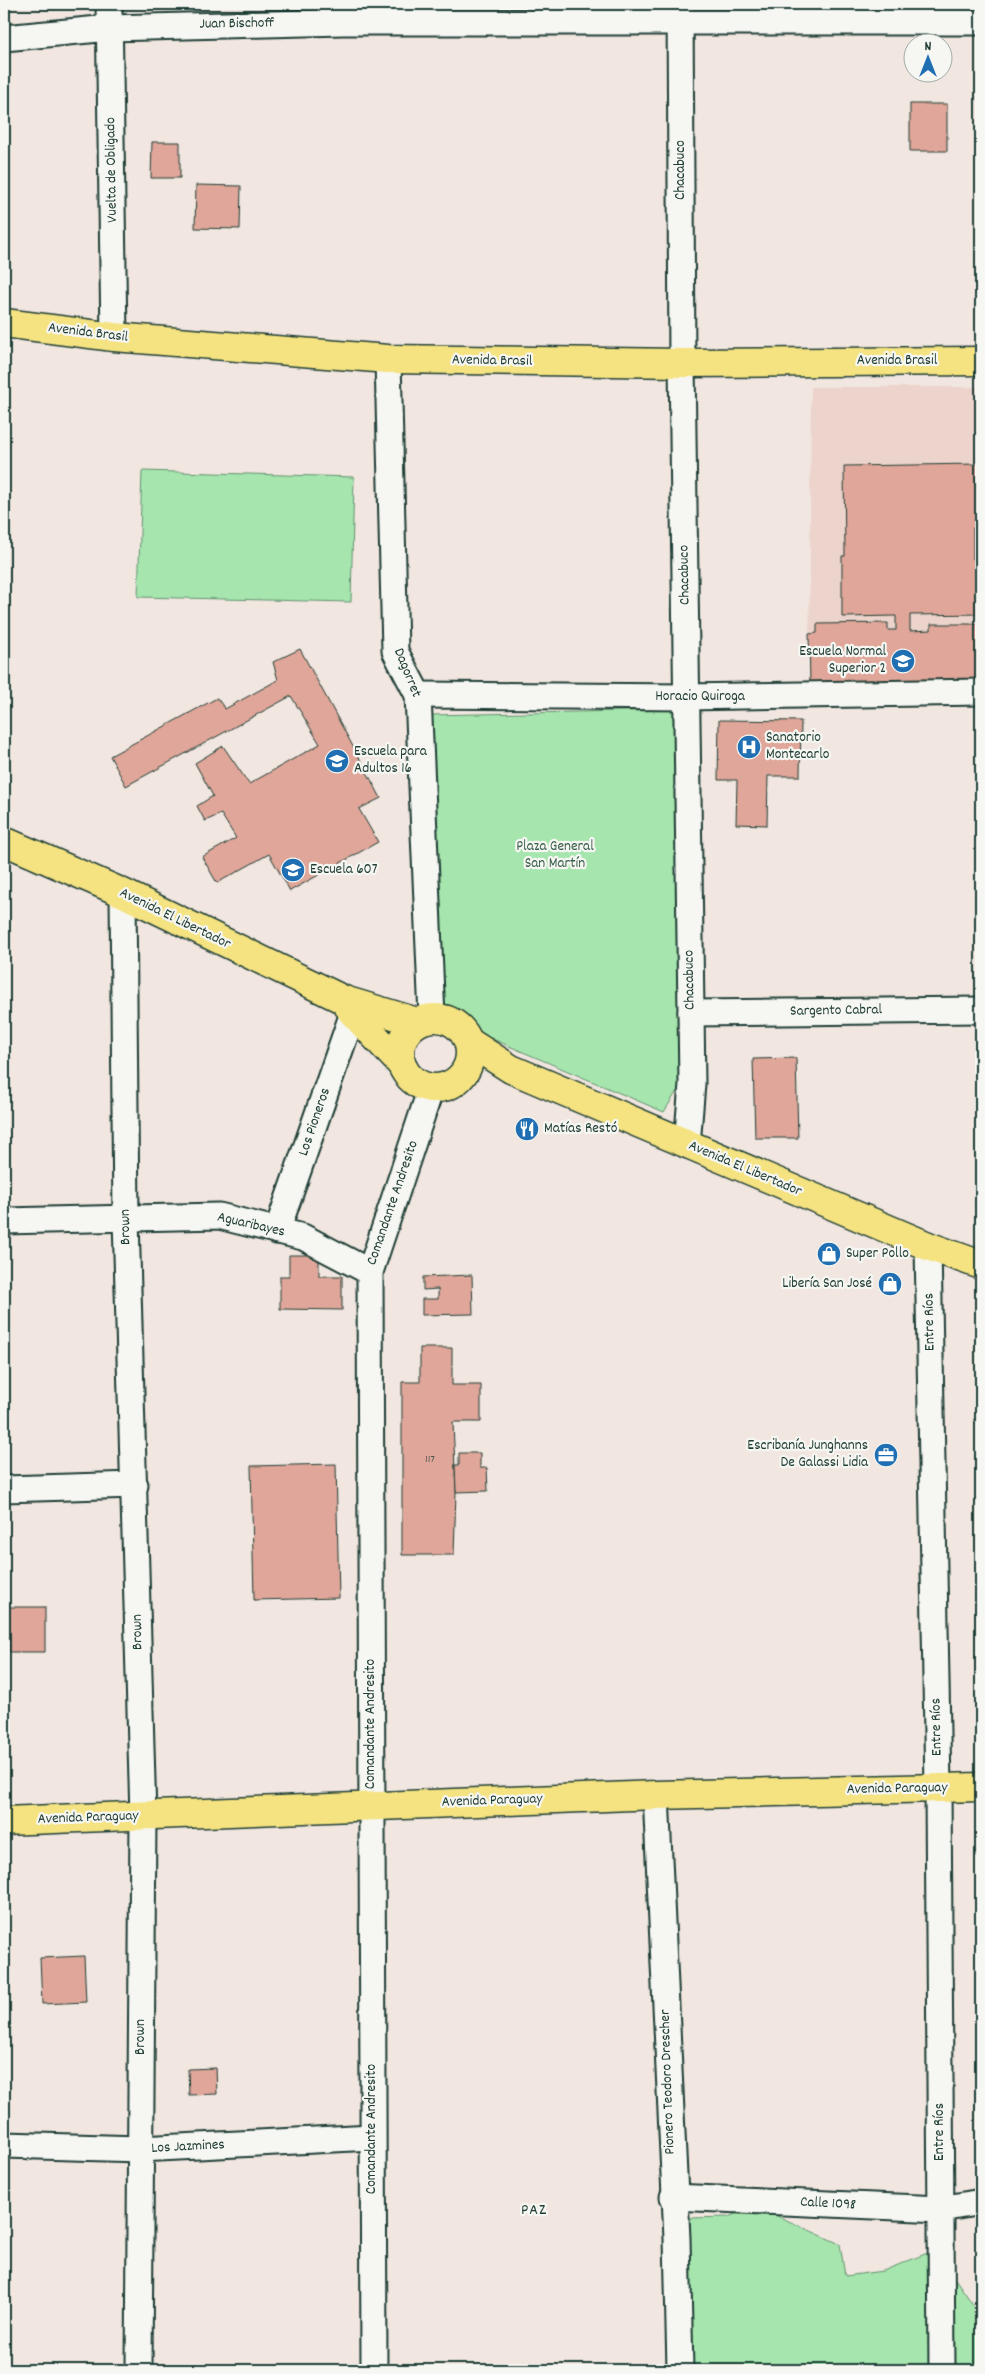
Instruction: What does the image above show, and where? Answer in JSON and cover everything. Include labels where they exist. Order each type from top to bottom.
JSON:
[{"type":"main road","name":"Avenida Brasil","points":[[4,323],[114,337],[388,359],[682,363],[981,361]]},
{"type":"main road","name":"Avenida El Libertador","points":[[4,842],[123,893],[349,1007],[424,1020]]},
{"type":"main road","name":"Avenida El Libertador","points":[[349,1007],[401,1064]]},
{"type":"main road","points":[[424,1020],[447,1020],[461,1028],[469,1042],[470,1058],[465,1072],[453,1083],[438,1088],[422,1086],[409,1077],[401,1064],[400,1048],[405,1033],[424,1020]]},
{"type":"main road","name":"Avenida El Libertador","points":[[469,1042],[510,1069],[928,1246],[981,1265]]},
{"type":"main road","name":"Avenida El Libertador","points":[[465,1072],[510,1069]]},
{"type":"main road","name":"Avenida Paraguay","points":[[4,1821],[656,1794],[981,1787]]},
{"type":"street","name":"Juan Bischoff","points":[[4,38],[109,16],[680,12],[981,22]]},
{"type":"street","name":"Chacabuco","points":[[680,12],[682,363],[692,1084],[687,1145]]},
{"type":"street","name":"Vuelta de Obligado","points":[[109,16],[114,337]]},
{"type":"street","name":"Dagorret","points":[[388,359],[395,651],[418,695],[424,1020]]},
{"type":"street","name":"Horacio Quiroga","points":[[418,695],[687,697],[981,692]]},
{"type":"street","name":"Brown","points":[[123,893],[126,1219],[143,1816],[139,2370]]},
{"type":"street","name":"Los Pioneros","points":[[277,1231],[349,1007]]},
{"type":"street","name":"Sargento Cabral","points":[[691,1013],[981,1010]]},
{"type":"street","name":"Comandante Andresito","points":[[374,2370],[370,1272],[431,1088]]},
{"type":"street","name":"Aguaribayes","points":[[4,1221],[219,1216],[303,1237],[370,1272]]},
{"type":"street","name":"Entre Ríos","points":[[928,1246],[938,1788],[942,2370]]},
{"type":"street","points":[[4,1489],[135,1485]]},
{"type":"street","name":"Pionero Teodoro Drescher","points":[[656,1794],[680,2370]]},
{"type":"street","name":"Los Jazmines","points":[[4,2145],[140,2149],[372,2137]]},
{"type":"street","name":"Calle 1098","points":[[673,2197],[941,2209],[981,2202]]},
{"type":"shaded area","points":[[811,387],[981,387],[981,683],[809,684]]},
{"type":"green space","points":[[142,471],[354,477],[351,602],[138,597]]},
{"type":"green space","name":"Plaza General San Martín","points":[[675,710],[682,1083],[664,1112],[476,1032],[438,997],[429,715]]},
{"type":"green space","points":[[755,2206],[840,2244],[845,2276],[883,2271],[935,2250],[981,2316],[981,2370],[690,2370],[690,2218],[728,2217]]},
{"type":"building","points":[[910,104],[947,104],[947,151],[910,151]]},
{"type":"building","points":[[152,142],[180,142],[180,178],[151,178]]},
{"type":"building","points":[[196,185],[241,186],[240,229],[195,228]]},
{"type":"building","points":[[979,453],[981,453],[981,528],[973,528],[973,559],[981,559],[981,614],[910,615],[910,631],[931,630],[931,624],[981,624],[981,681],[810,684],[809,634],[817,633],[817,624],[888,623],[888,630],[896,630],[896,616],[842,617],[842,556],[845,556],[844,466],[979,464]]},
{"type":"building","points":[[300,649],[381,798],[359,809],[378,842],[290,891],[269,854],[217,883],[202,857],[236,838],[221,814],[205,821],[197,806],[213,796],[195,763],[223,746],[249,784],[320,744],[291,696],[126,786],[110,756],[217,698],[225,709],[278,680],[273,662]]},
{"type":"building","points":[[719,720],[801,721],[800,776],[768,776],[767,825],[736,824],[737,780],[718,780]]},
{"type":"building","points":[[796,1058],[798,1138],[755,1138],[753,1059]]},
{"type":"building","points":[[289,1255],[319,1255],[319,1276],[342,1276],[342,1310],[280,1309],[280,1276],[289,1276]]},
{"type":"building","points":[[472,1275],[473,1314],[422,1315],[422,1299],[438,1299],[438,1289],[423,1290],[423,1277]]},
{"type":"building","points":[[420,1348],[452,1348],[452,1385],[481,1385],[481,1422],[453,1422],[456,1492],[454,1555],[402,1555],[402,1382],[420,1382]]},
{"type":"building","points":[[459,1453],[480,1453],[480,1468],[487,1468],[488,1491],[456,1492],[455,1465],[459,1465]]},
{"type":"building","points":[[336,1464],[339,1598],[254,1600],[251,1466]]},
{"type":"building","points":[[4,1607],[45,1607],[45,1652],[9,1652],[9,1629],[4,1629]]},
{"type":"building","points":[[84,1956],[86,2002],[42,2004],[40,1958]]},
{"type":"building","points":[[216,2068],[217,2094],[189,2095],[188,2069]]},
{"type":"place","name":"Escuela Normal Superior 2","points":[[903,661]]},
{"type":"place","name":"Sanatorio Montecarlo","points":[[749,747]]},
{"type":"place","name":"Escuela para Adultos 16","points":[[337,761]]},
{"type":"place","name":"Escuela 607","points":[[293,870]]},
{"type":"place","name":"Matías Restó","points":[[527,1129]]},
{"type":"place","name":"Super Pollo","points":[[829,1254]]},
{"type":"place","name":"Libería San José","points":[[890,1284]]},
{"type":"place","name":"Escribanía Junghanns De Galassi Lidia","points":[[886,1455]]},
{"type":"district","name":"PAZ","points":[[534,2210]]}]
